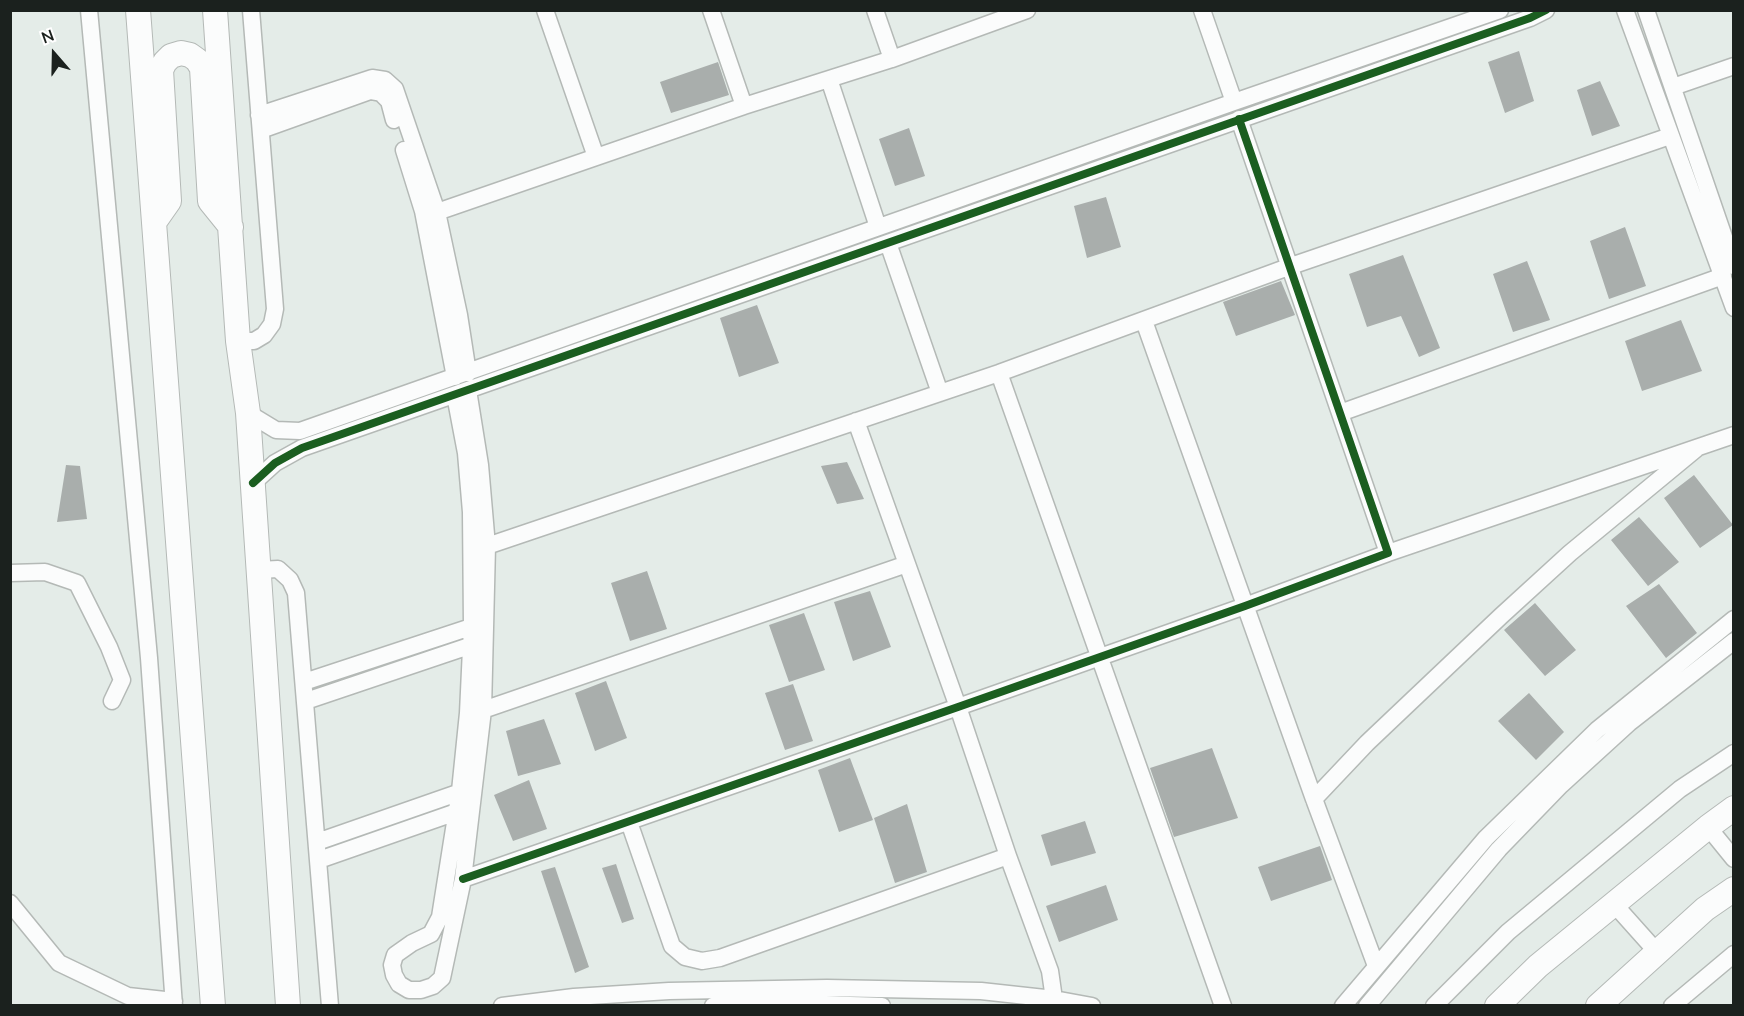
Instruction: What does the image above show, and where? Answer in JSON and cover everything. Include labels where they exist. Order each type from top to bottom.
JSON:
[{"type":"main road","points":[[138,10],[213,1005]]},
{"type":"main road","points":[[215,10],[238,341],[248,413],[288,1005]]},
{"type":"main road","points":[[154,224],[169,201],[161,70],[171,56],[181,53],[190,55],[202,68],[210,201],[231,227]]},
{"type":"main road","points":[[1497,1005],[1538,966],[1734,808]]},
{"type":"main road","points":[[1598,1005],[1704,909],[1734,889]]},
{"type":"street","points":[[10,903],[59,963],[128,996],[174,1003],[149,658],[89,10]]},
{"type":"street","points":[[238,341],[254,341],[264,335],[272,324],[275,309],[251,10]]},
{"type":"street","points":[[545,10],[596,157]]},
{"type":"street","points":[[711,10],[744,106]]},
{"type":"street","points":[[875,10],[892,59]]},
{"type":"street","points":[[436,212],[744,106],[892,59],[1027,10]]},
{"type":"street","points":[[1202,10],[1234,102]]},
{"type":"street","points":[[248,413],[276,430],[300,431],[1500,10]]},
{"type":"street","points":[[253,483],[275,463],[302,448],[1530,18],[1546,10]]},
{"type":"street","points":[[1625,10],[1670,136],[1728,271]]},
{"type":"street","points":[[1646,10],[1673,87],[1728,271],[1734,308]]},
{"type":"street","points":[[1673,87],[1734,66]]},
{"type":"street","points":[[260,122],[372,78],[385,80],[395,89],[436,212],[459,315],[461,375]]},
{"type":"street","points":[[829,79],[878,227]]},
{"type":"street","points":[[260,122],[370,91],[381,93],[389,101],[423,211],[461,375]]},
{"type":"street","points":[[1239,119],[1388,553]]},
{"type":"street","points":[[487,546],[940,393],[1291,266],[1670,136]]},
{"type":"street","points":[[888,243],[940,393]]},
{"type":"street","points":[[1340,413],[1728,271]]},
{"type":"street","points":[[1144,321],[1314,799],[1376,966]]},
{"type":"street","points":[[999,372],[1223,1005]]},
{"type":"street","points":[[462,393],[480,465],[487,546],[468,712],[463,879],[442,978],[433,986],[421,990],[409,990],[399,984],[392,965],[396,955],[412,943],[431,934],[436,927],[465,809]]},
{"type":"street","points":[[462,393],[478,625]]},
{"type":"street","points":[[856,421],[1050,971],[1054,999]]},
{"type":"street","points":[[463,879],[958,708],[1388,553],[1734,435]]},
{"type":"street","points":[[1314,799],[1367,743],[1570,553],[1696,449]]},
{"type":"street","points":[[483,710],[907,564]]},
{"type":"street","points":[[259,570],[278,569],[290,580],[296,593],[330,1005]]},
{"type":"street","points":[[10,573],[45,572],[77,583],[109,647],[122,680],[112,701]]},
{"type":"street","points":[[1343,1005],[1486,838],[1589,738],[1734,620]]},
{"type":"street","points":[[304,681],[478,625]]},
{"type":"street","points":[[1367,1005],[1499,849],[1561,785],[1629,723],[1734,641]]},
{"type":"street","points":[[467,789],[483,710],[477,644]]},
{"type":"street","points":[[306,701],[477,644]]},
{"type":"street","points":[[1434,1005],[1508,932],[1680,789],[1734,753]]},
{"type":"street","points":[[317,842],[467,789]]},
{"type":"street","points":[[319,860],[465,809]]},
{"type":"street","points":[[629,822],[672,946],[685,957],[702,962],[720,958],[1008,856]]},
{"type":"street","points":[[1708,827],[1734,859]]},
{"type":"street","points":[[1614,903],[1656,951]]},
{"type":"street","points":[[1672,1005],[1734,954]]},
{"type":"street","points":[[502,1005],[574,997],[649,999],[827,988],[1000,1000],[1054,999],[1092,1005]]},
{"type":"street","points":[[713,1005],[785,1003],[882,1005]]},
{"type":"building","points":[[1519,51],[1534,101],[1505,113],[1488,62]]},
{"type":"building","points":[[718,62],[729,95],[671,113],[660,82]]},
{"type":"building","points":[[1600,81],[1620,126],[1592,136],[1577,90]]},
{"type":"building","points":[[909,128],[925,176],[895,186],[879,139]]},
{"type":"building","points":[[1106,197],[1121,247],[1087,258],[1074,206]]},
{"type":"building","points":[[1625,227],[1646,286],[1609,299],[1590,241]]},
{"type":"building","points":[[1403,255],[1440,348],[1419,357],[1401,316],[1367,327],[1349,274]]},
{"type":"building","points":[[1527,261],[1550,320],[1513,332],[1493,274]]},
{"type":"building","points":[[1281,281],[1295,315],[1236,336],[1223,302]]},
{"type":"building","points":[[757,305],[779,363],[739,377],[720,318]]},
{"type":"building","points":[[1681,320],[1702,371],[1642,391],[1625,341]]},
{"type":"building","points":[[847,462],[864,499],[837,504],[821,466]]},
{"type":"building","points":[[66,465],[80,466],[87,519],[57,522]]},
{"type":"building","points":[[1694,475],[1733,525],[1700,548],[1664,498]]},
{"type":"building","points":[[1639,517],[1679,562],[1648,586],[1611,540]]},
{"type":"building","points":[[647,571],[667,629],[630,641],[611,583]]},
{"type":"building","points":[[1659,584],[1697,633],[1666,658],[1626,606]]},
{"type":"building","points":[[870,591],[891,647],[853,661],[834,602]]},
{"type":"building","points":[[1535,603],[1576,650],[1545,676],[1504,630]]},
{"type":"building","points":[[804,613],[825,670],[789,682],[769,625]]},
{"type":"building","points":[[606,681],[627,738],[595,751],[575,693]]},
{"type":"building","points":[[793,684],[813,741],[785,750],[765,693]]},
{"type":"building","points":[[1529,693],[1564,732],[1536,760],[1498,721]]},
{"type":"building","points":[[544,719],[561,764],[518,776],[506,731]]},
{"type":"building","points":[[1212,748],[1238,818],[1174,837],[1150,768]]},
{"type":"building","points":[[850,758],[873,820],[839,832],[818,770]]},
{"type":"building","points":[[529,780],[547,829],[513,841],[494,795]]},
{"type":"building","points":[[907,804],[927,872],[895,883],[874,818]]},
{"type":"building","points":[[1085,821],[1096,853],[1051,866],[1041,835]]},
{"type":"building","points":[[1320,846],[1332,880],[1271,901],[1258,867]]},
{"type":"building","points":[[616,864],[634,919],[622,923],[602,868]]},
{"type":"building","points":[[555,867],[589,967],[575,973],[541,871]]},
{"type":"building","points":[[1106,885],[1118,920],[1059,942],[1046,906]]},
{"type":"cycle path","points":[[253,483],[275,463],[302,448],[1530,18],[1546,10]]},
{"type":"cycle path","points":[[463,879],[1245,606],[1388,553],[1239,119]]}]
